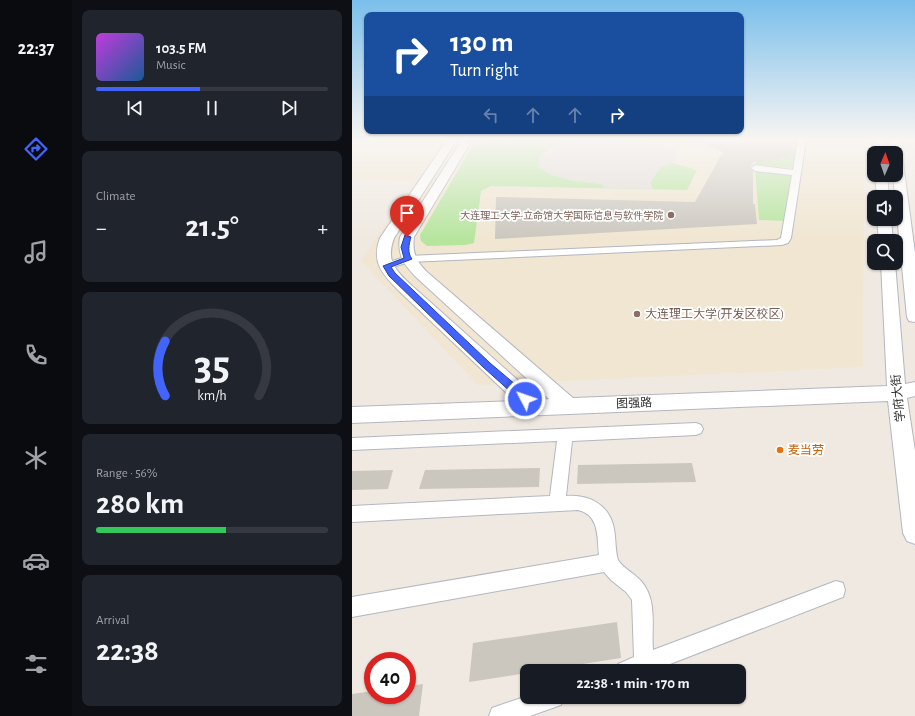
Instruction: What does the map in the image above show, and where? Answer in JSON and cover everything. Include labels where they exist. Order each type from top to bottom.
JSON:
[{"type":"street","points":[[430,173],[387,238],[383,250],[384,262],[392,275],[481,360],[535,407]]},
{"type":"street","points":[[446,173],[407,237],[405,247],[406,257],[422,275],[569,406]]},
{"type":"street","points":[[387,266],[408,259],[778,243],[784,241],[786,238],[796,173]]},
{"type":"street","points":[[899,173],[914,296],[915,317]]},
{"type":"street","name":"学府大街","points":[[889,270],[906,391],[915,533]]},
{"type":"street","name":"图强路","points":[[352,415],[906,391]]},
{"type":"street","points":[[352,444],[696,429]]},
{"type":"street","points":[[557,503],[565,435]]},
{"type":"street","points":[[352,514],[580,503],[599,514],[606,528],[609,562],[617,574],[629,581],[637,589],[643,600],[644,618],[642,630],[644,664],[836,590]]},
{"type":"street","points":[[352,607],[609,562]]},
{"type":"street","points":[[500,716],[533,704]]},
{"type":"shaded area","name":"大连理工大学(开发区校区)","points":[[352,173],[864,173],[863,367],[478,385],[361,261],[415,181],[352,180]]},
{"type":"shaded area","points":[[549,173],[656,173],[650,183],[653,189],[605,188],[600,184],[574,181]]},
{"type":"green space","points":[[456,173],[562,173],[574,181],[653,189],[650,183],[656,173],[695,173],[687,190],[491,186],[481,191],[474,243],[465,245],[427,246],[421,241],[420,235]]},
{"type":"green space","points":[[755,173],[784,173],[793,175],[785,221],[759,220]]},
{"type":"building","points":[[711,173],[753,173],[753,204],[755,204],[757,224],[495,239],[496,197],[695,202]]},
{"type":"building","points":[[692,463],[696,482],[577,484],[578,465]]},
{"type":"building","points":[[540,468],[539,487],[419,489],[425,470]]},
{"type":"building","points":[[393,470],[388,489],[352,490],[352,471]]},
{"type":"building","points":[[617,622],[621,658],[583,664],[520,664],[520,674],[469,682],[473,643]]},
{"type":"building","points":[[423,684],[419,716],[352,716],[352,694],[364,692],[364,704],[416,704],[416,685]]},
{"type":"place","name":"大连理工大学-立命馆大学国际信息与软件学院","points":[[671,215]]},
{"type":"place","name":"大连理工大学(开发区校区)","points":[[637,314]]},
{"type":"place","name":"麦当劳","points":[[780,450]]},
{"type":"route","points":[[407,237],[405,247],[406,257],[408,259],[387,266],[392,275],[525,399]]}]
